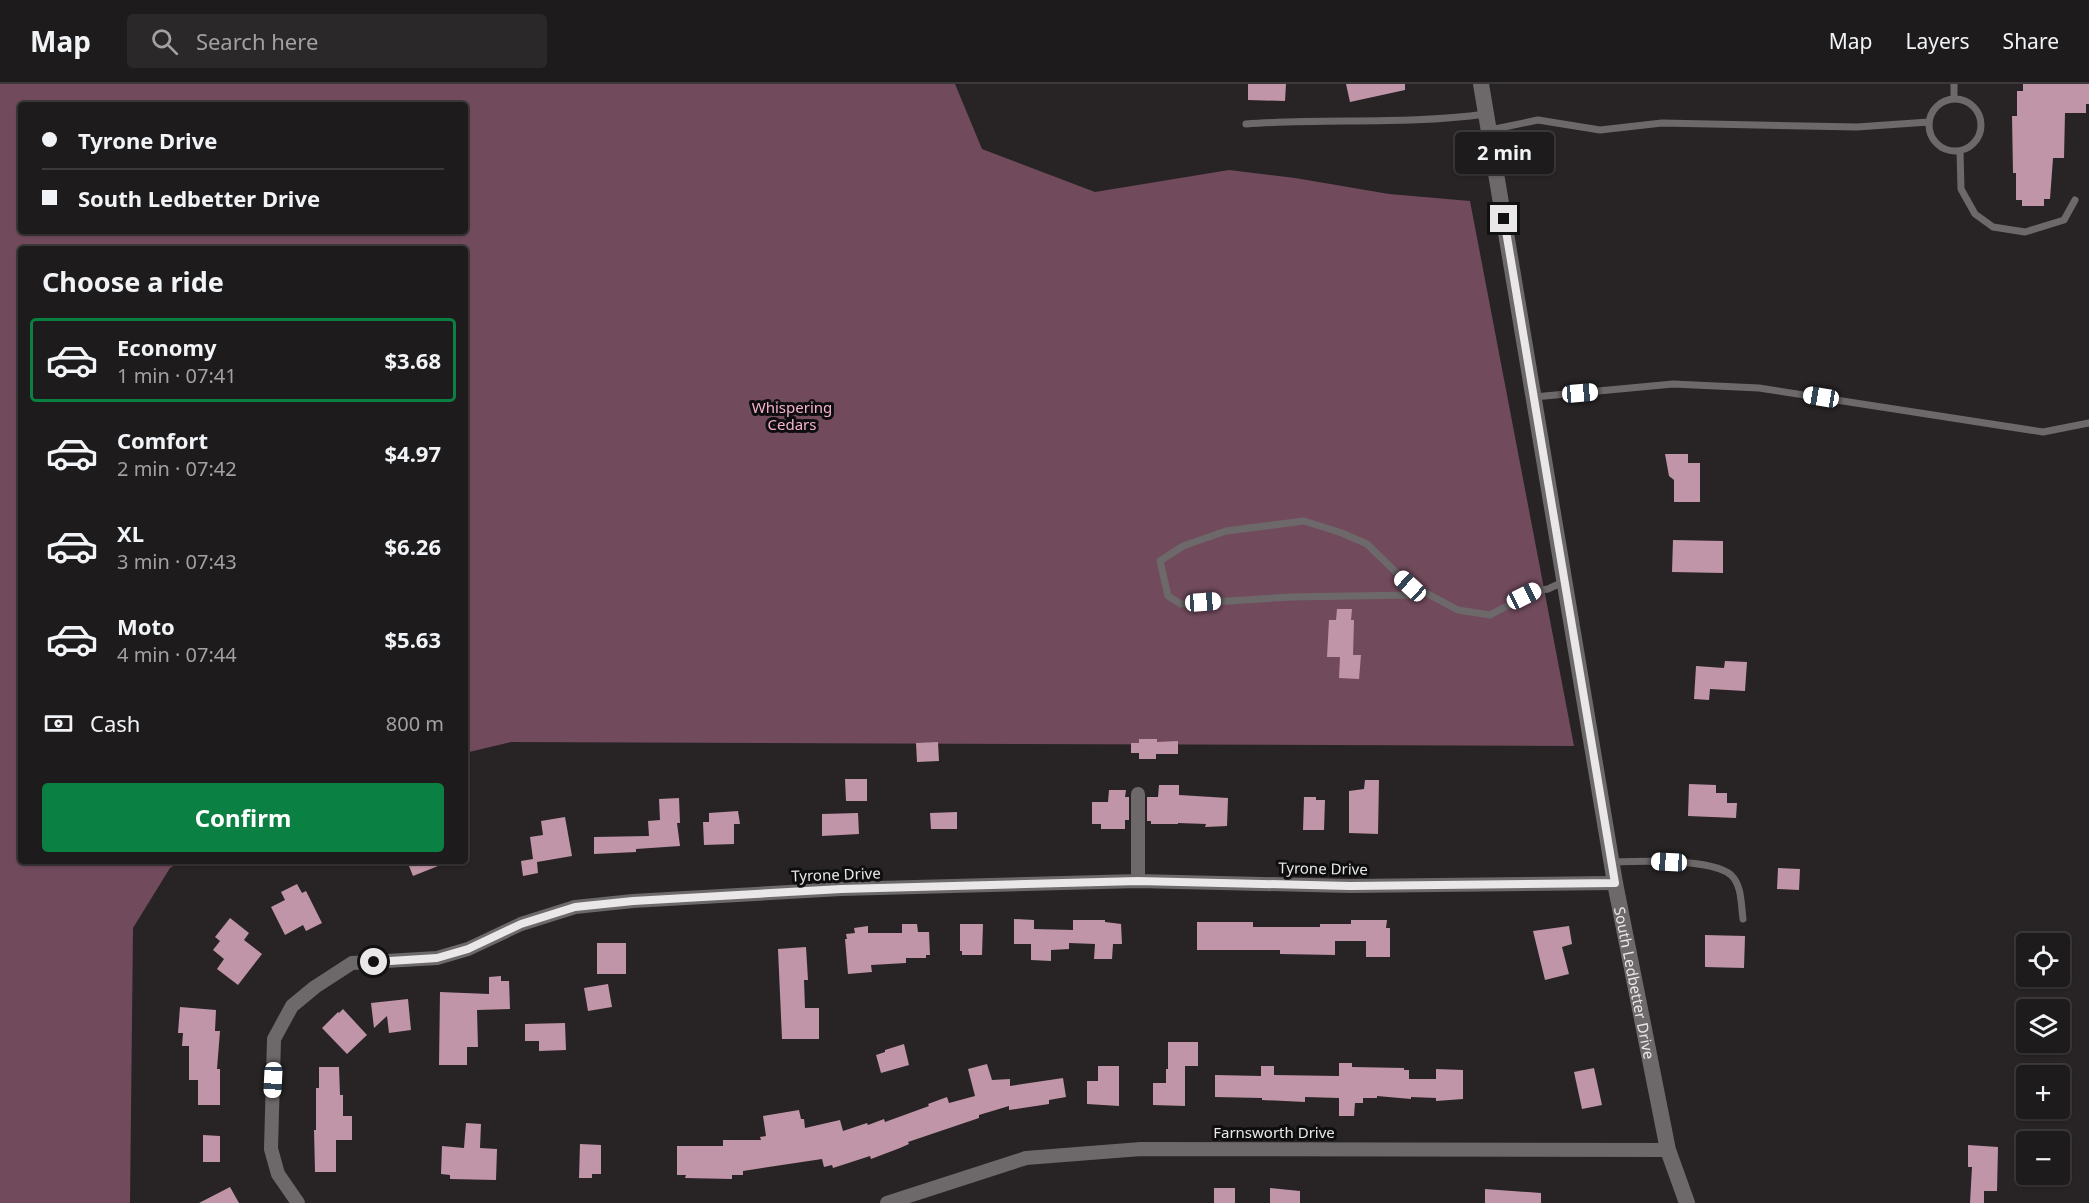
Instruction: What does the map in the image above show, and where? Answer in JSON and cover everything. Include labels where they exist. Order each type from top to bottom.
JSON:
[{"type":"street","name":"South Ledbetter Drive","points":[[1481,84],[1615,883],[1668,1150],[1687,1203]]},
{"type":"street","points":[[1138,794],[1138,881]]},
{"type":"street","name":"Tyrone Drive","points":[[298,1203],[278,1174],[271,1149],[274,1039],[292,1006],[315,987],[352,963],[437,958],[468,949],[521,924],[575,907],[841,889],[1138,881],[1350,886],[1615,883]]},
{"type":"street","name":"Farnsworth Drive","points":[[887,1203],[1026,1158],[1141,1149],[1668,1150]]},
{"type":"lane","points":[[1954,84],[1954,99]]},
{"type":"lane","points":[[1954,99],[1970,104],[1980,118],[1981,127],[1975,143],[1960,151],[1951,151],[1937,144],[1932,138],[1929,122],[1935,108],[1947,100],[1954,99]]},
{"type":"lane","points":[[1246,124],[1280,121],[1364,122],[1453,118],[1488,122],[1538,120],[1600,130],[1662,123],[1857,126],[1929,122]]},
{"type":"lane","points":[[1960,151],[1961,189],[1975,214],[1993,227],[2025,232],[2064,220],[2075,200]]},
{"type":"lane","points":[[1534,397],[1673,384],[1727,386],[1759,388],[2043,432],[2089,423]]},
{"type":"lane","points":[[1411,595],[1410,586],[1367,544],[1304,521],[1226,531],[1183,546],[1160,561],[1168,596],[1181,604],[1291,597],[1411,595],[1426,593],[1458,610],[1490,615],[1535,591],[1548,589],[1564,581]]},
{"type":"lane","points":[[1612,862],[1649,861],[1714,866],[1730,874],[1738,884],[1743,919]]},
{"type":"green space","name":"Whispering Cedars","points":[[0,84],[955,84],[982,149],[1095,192],[1229,170],[1295,178],[1389,194],[1470,201],[1574,746],[511,742],[468,752],[468,246],[18,246],[18,864],[177,864],[170,868],[133,928],[130,1203],[0,1203]]},
{"type":"building","points":[[1248,84],[1286,84],[1285,101],[1248,100]]},
{"type":"building","points":[[1346,84],[1405,84],[1405,90],[1350,102]]},
{"type":"building","points":[[2023,84],[2089,84],[2089,104],[2086,104],[2086,113],[2065,113],[2064,158],[2053,158],[2050,199],[2044,199],[2044,206],[2022,206],[2022,200],[2016,200],[2012,116],[2017,116],[2017,91],[2023,91]]},
{"type":"building","points":[[1665,454],[1688,454],[1688,463],[1700,463],[1700,502],[1674,502],[1674,480],[1669,476]]},
{"type":"building","points":[[1673,540],[1723,541],[1723,573],[1672,572]]},
{"type":"building","points":[[1337,609],[1352,609],[1353,655],[1361,655],[1359,679],[1339,678],[1340,657],[1327,657],[1329,620],[1336,620]]},
{"type":"building","points":[[1725,661],[1747,662],[1745,691],[1710,689],[1709,700],[1694,699],[1696,666],[1724,668]]},
{"type":"building","points":[[1139,739],[1157,739],[1157,742],[1178,741],[1178,754],[1156,754],[1156,759],[1139,759],[1139,753],[1131,753],[1131,743],[1139,743]]},
{"type":"building","points":[[938,742],[939,761],[917,762],[916,743]]},
{"type":"building","points":[[845,779],[867,779],[867,801],[846,801]]},
{"type":"building","points":[[1365,780],[1379,780],[1378,834],[1349,833],[1349,791],[1364,789]]},
{"type":"building","points":[[1689,784],[1716,785],[1716,793],[1727,793],[1727,803],[1737,803],[1736,818],[1688,816]]},
{"type":"building","points":[[1159,785],[1179,785],[1179,795],[1228,798],[1227,826],[1151,824],[1151,821],[1147,821],[1147,797],[1158,797]]},
{"type":"building","points":[[1109,790],[1126,790],[1125,797],[1129,797],[1129,820],[1125,820],[1125,829],[1101,829],[1101,824],[1092,824],[1092,802],[1108,802]]},
{"type":"building","points":[[1304,797],[1325,800],[1324,830],[1303,830]]},
{"type":"building","points":[[679,798],[680,823],[677,823],[680,846],[636,849],[636,852],[594,854],[594,837],[649,836],[648,821],[660,820],[659,799]]},
{"type":"building","points":[[738,811],[740,824],[734,824],[734,844],[704,845],[703,822],[709,822],[709,813]]},
{"type":"building","points":[[957,812],[957,829],[931,829],[930,813]]},
{"type":"building","points":[[858,813],[859,834],[822,836],[822,814]]},
{"type":"building","points":[[565,817],[572,856],[537,862],[538,873],[523,876],[521,861],[533,859],[530,837],[543,835],[541,821]]},
{"type":"building","points":[[408,864],[443,864],[413,876]]},
{"type":"building","points":[[1778,868],[1800,869],[1799,890],[1777,889]]},
{"type":"building","points":[[297,884],[302,893],[306,891],[322,923],[306,931],[303,925],[285,935],[271,907],[285,900],[281,892]]},
{"type":"building","points":[[230,918],[249,933],[244,940],[262,954],[238,985],[217,969],[224,959],[213,950],[220,941],[215,937]]},
{"type":"building","points":[[1014,919],[1034,920],[1034,929],[1073,930],[1073,920],[1105,920],[1105,922],[1121,924],[1122,944],[1113,944],[1112,959],[1094,959],[1095,944],[1069,943],[1069,949],[1051,950],[1051,961],[1031,960],[1031,944],[1014,944]]},
{"type":"building","points":[[1351,920],[1387,920],[1386,928],[1390,928],[1390,957],[1366,957],[1366,941],[1335,941],[1335,955],[1280,954],[1280,950],[1197,950],[1197,922],[1253,922],[1253,927],[1320,927],[1320,924],[1351,924]]},
{"type":"building","points":[[902,924],[917,924],[918,932],[929,932],[930,955],[926,955],[926,958],[906,958],[906,963],[871,965],[872,972],[848,974],[846,934],[855,933],[854,928],[868,926],[868,933],[902,933]]},
{"type":"building","points":[[960,924],[983,924],[982,955],[962,955]]},
{"type":"building","points":[[1569,926],[1572,944],[1562,947],[1569,974],[1545,980],[1533,931]]},
{"type":"building","points":[[1705,935],[1745,936],[1744,968],[1705,967]]},
{"type":"building","points":[[597,943],[626,943],[626,974],[597,974]]},
{"type":"building","points":[[806,947],[808,980],[804,980],[805,1008],[819,1008],[819,1039],[782,1039],[778,949]]},
{"type":"building","points":[[501,976],[501,981],[509,981],[510,1009],[477,1010],[478,1047],[467,1047],[467,1065],[439,1065],[440,992],[489,994],[489,977]]},
{"type":"building","points":[[608,984],[612,1007],[588,1011],[584,988]]},
{"type":"building","points":[[408,999],[411,1030],[389,1033],[387,1016],[374,1028],[371,1003]]},
{"type":"building","points":[[180,1007],[216,1010],[215,1031],[220,1031],[217,1069],[220,1069],[220,1105],[198,1105],[198,1080],[189,1080],[189,1046],[182,1046],[183,1033],[178,1033]]},
{"type":"building","points":[[343,1009],[367,1035],[347,1054],[322,1028]]},
{"type":"building","points":[[565,1023],[566,1050],[539,1051],[539,1041],[525,1041],[525,1024]]},
{"type":"building","points":[[1168,1042],[1198,1042],[1198,1066],[1185,1066],[1185,1106],[1153,1105],[1153,1083],[1166,1083]]},
{"type":"building","points":[[904,1044],[909,1065],[881,1073],[876,1055]]},
{"type":"building","points":[[1339,1063],[1352,1063],[1352,1067],[1404,1068],[1404,1070],[1409,1070],[1409,1079],[1436,1079],[1436,1069],[1463,1070],[1463,1099],[1436,1101],[1436,1098],[1411,1097],[1411,1099],[1377,1096],[1377,1098],[1363,1098],[1363,1103],[1355,1103],[1354,1116],[1339,1116],[1339,1098],[1305,1097],[1305,1102],[1215,1097],[1215,1075],[1261,1076],[1261,1066],[1274,1066],[1274,1075],[1339,1076]]},
{"type":"building","points":[[987,1064],[992,1080],[1010,1079],[1010,1086],[1063,1078],[1066,1097],[1049,1100],[1049,1104],[1009,1110],[1009,1106],[979,1115],[979,1118],[908,1142],[909,1144],[871,1159],[870,1156],[833,1168],[832,1165],[824,1167],[822,1159],[743,1171],[743,1175],[732,1175],[732,1179],[685,1178],[686,1175],[677,1175],[677,1146],[723,1146],[723,1140],[761,1140],[760,1137],[766,1136],[763,1116],[799,1110],[801,1119],[804,1119],[805,1128],[840,1120],[843,1131],[884,1119],[885,1122],[947,1097],[949,1103],[975,1096],[968,1069]]},
{"type":"building","points":[[1098,1066],[1119,1066],[1119,1106],[1087,1104],[1087,1081],[1098,1081]]},
{"type":"building","points":[[319,1067],[339,1067],[343,1116],[352,1116],[352,1140],[336,1140],[336,1172],[315,1172],[314,1130],[316,1130],[316,1088],[319,1088]]},
{"type":"building","points":[[1594,1068],[1602,1105],[1582,1109],[1574,1072]]},
{"type":"building","points":[[466,1123],[481,1124],[480,1148],[497,1149],[496,1180],[450,1179],[450,1175],[441,1174],[442,1146],[464,1148]]},
{"type":"building","points":[[203,1135],[220,1136],[220,1162],[203,1162]]},
{"type":"building","points":[[580,1144],[601,1145],[601,1174],[592,1174],[592,1178],[579,1178]]},
{"type":"building","points":[[1968,1145],[1998,1147],[1997,1191],[1984,1191],[1984,1203],[1970,1203],[1972,1167],[1968,1167]]},
{"type":"building","points":[[230,1187],[239,1203],[199,1203]]},
{"type":"building","points":[[1214,1188],[1235,1188],[1235,1203],[1214,1203]]},
{"type":"building","points":[[1270,1188],[1300,1191],[1300,1203],[1270,1203]]},
{"type":"building","points":[[1485,1189],[1541,1193],[1541,1203],[1485,1203]]},
{"type":"route","points":[[374,962],[437,958],[468,949],[521,924],[575,907],[633,901],[841,889],[1138,881],[1350,886],[1615,883],[1504,219]]}]
